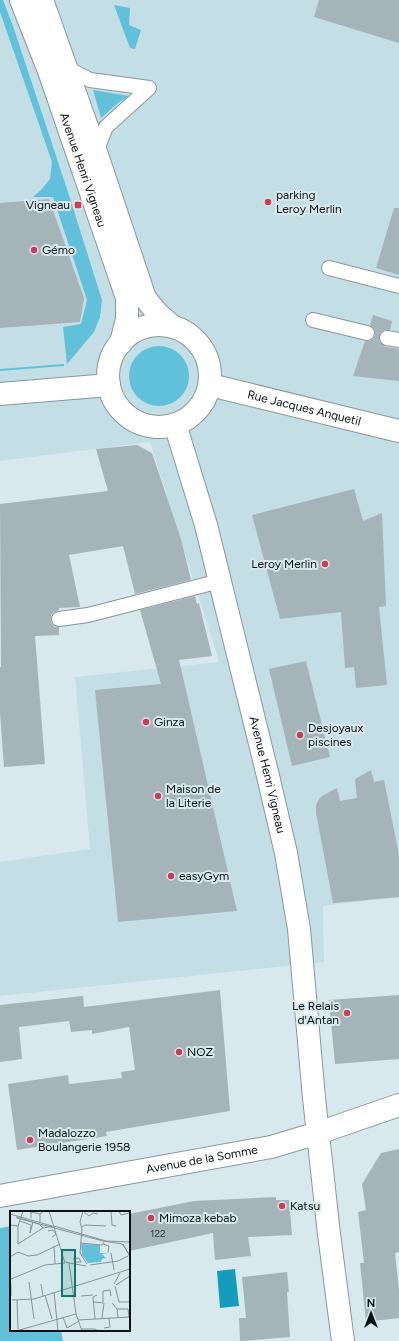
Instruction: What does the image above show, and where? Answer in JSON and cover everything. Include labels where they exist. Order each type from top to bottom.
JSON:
[{"type":"street","name":"Avenue Henri Vigneau","points":[[21,0],[51,78],[127,298],[127,319],[121,343]]},
{"type":"street","name":"Avenue Henri Vigneau","points":[[42,0],[96,152],[145,298],[157,313],[173,327],[186,333],[198,343],[206,356],[210,370],[210,385],[205,398],[198,410],[188,418],[176,424],[158,427],[141,424],[126,415],[115,401],[109,385],[108,370],[112,355],[121,343],[132,333],[144,327],[159,325],[173,327]]},
{"type":"street","points":[[0,394],[109,385]]},
{"type":"street","name":"Rue Jacques Anquetil","points":[[210,385],[399,431]]},
{"type":"street","name":"Avenue Henri Vigneau","points":[[176,424],[206,525],[286,853],[298,922],[314,1098],[329,1234],[343,1341]]},
{"type":"street","name":"Avenue de la Somme","points":[[0,1196],[271,1147],[318,1133],[399,1105]]},
{"type":"lane","points":[[65,67],[90,80],[149,88],[106,127],[96,152]]},
{"type":"lane","points":[[329,268],[399,286]]},
{"type":"lane","points":[[313,320],[367,333]]},
{"type":"lane","points":[[59,619],[88,615],[220,581]]},
{"type":"shaded area","points":[[0,0],[399,0],[399,897],[323,906],[324,962],[0,996],[0,862],[90,849],[75,677],[219,662],[150,442],[0,461]]},
{"type":"shaded area","points":[[0,0],[3,0],[13,26],[102,300],[100,317],[94,332],[67,364],[63,327],[81,324],[87,300],[53,197],[33,197],[50,179],[52,162],[0,12]]},
{"type":"shaded area","points":[[114,5],[130,8],[129,25],[141,30],[135,49],[130,48]]},
{"type":"shaded area","points":[[93,90],[129,96],[118,103],[101,118]]},
{"type":"shaded area","points":[[159,346],[176,351],[184,359],[189,376],[184,393],[176,401],[159,406],[142,401],[134,393],[129,376],[134,359],[142,351]]},
{"type":"shaded area","points":[[64,364],[64,366],[0,371],[0,369]]},
{"type":"shaded area","points":[[10,1226],[10,1331],[61,1331],[63,1341],[0,1341],[0,1228]]},
{"type":"shaded area","points":[[235,1269],[239,1306],[220,1308],[217,1271]]},
{"type":"building","points":[[319,0],[399,0],[399,43],[314,17]]},
{"type":"building","name":"Gémo","points":[[49,199],[84,298],[80,322],[0,328],[0,203]]},
{"type":"building","points":[[394,208],[399,208],[399,275],[376,268]]},
{"type":"building","points":[[373,315],[392,321],[390,330],[384,330],[380,333],[379,341],[385,347],[399,349],[399,381],[353,376],[365,341],[370,341],[375,335],[375,330],[370,325]]},
{"type":"building","points":[[137,445],[152,453],[181,539],[191,580],[135,594],[123,546],[69,555],[80,607],[59,608],[59,610],[51,615],[52,624],[55,627],[59,627],[59,635],[35,636],[45,764],[4,767],[0,713],[0,504],[108,491],[96,449]]},
{"type":"building","name":"Leroy Merlin","points":[[354,489],[363,521],[382,513],[386,606],[379,607],[387,685],[356,688],[354,667],[345,668],[341,612],[280,619],[252,515]]},
{"type":"building","points":[[195,596],[197,604],[199,603],[212,656],[179,660],[237,911],[118,922],[95,690],[161,684],[140,610]]},
{"type":"building","points":[[306,661],[330,757],[292,766],[269,669]]},
{"type":"building","points":[[371,770],[374,782],[384,780],[399,855],[399,897],[333,903],[316,813],[316,805],[322,796],[337,788],[340,801],[357,798],[355,779]]},
{"type":"building","points":[[220,990],[230,1111],[106,1132],[107,1136],[17,1150],[8,1084],[68,1075],[69,1084],[122,1078],[121,1072],[135,1070],[129,1027],[92,1034],[92,1030],[71,1032],[69,1021],[19,1027],[22,1059],[0,1062],[0,1005],[83,996],[84,1007]]},
{"type":"building","points":[[399,995],[399,1059],[335,1064],[329,1000]]},
{"type":"building","points":[[399,1149],[399,1252],[395,1253],[399,1290],[399,1318],[366,1322],[360,1263],[364,1263],[358,1212],[366,1210],[362,1184],[381,1153]]},
{"type":"building","points":[[276,1197],[276,1200],[289,1200],[292,1235],[248,1237],[251,1256],[215,1260],[213,1233],[130,1251],[130,1214],[194,1201]]},
{"type":"building","points":[[287,1272],[290,1337],[240,1341],[239,1318],[246,1318],[242,1277]]},
{"type":"place","name":"parking Leroy Merlin","points":[[268,202]]},
{"type":"place","name":"Vigneau","points":[[78,205]]},
{"type":"place","name":"Gémo","points":[[34,250]]},
{"type":"place","name":"Leroy Merlin","points":[[325,564]]},
{"type":"place","name":"Ginza","points":[[146,722]]},
{"type":"place","name":"Desjoyaux piscines","points":[[300,735]]},
{"type":"place","name":"Maison de la Literie","points":[[158,796]]},
{"type":"place","name":"easyGym","points":[[171,876]]},
{"type":"place","name":"Le Relais d'Antan","points":[[347,1013]]},
{"type":"place","name":"NOZ","points":[[179,1052]]},
{"type":"place","name":"Madalozzo Boulangerie 1958","points":[[30,1140]]},
{"type":"place","name":"Katsu","points":[[282,1206]]},
{"type":"place","name":"Mimoza kebab","points":[[151,1218]]}]
